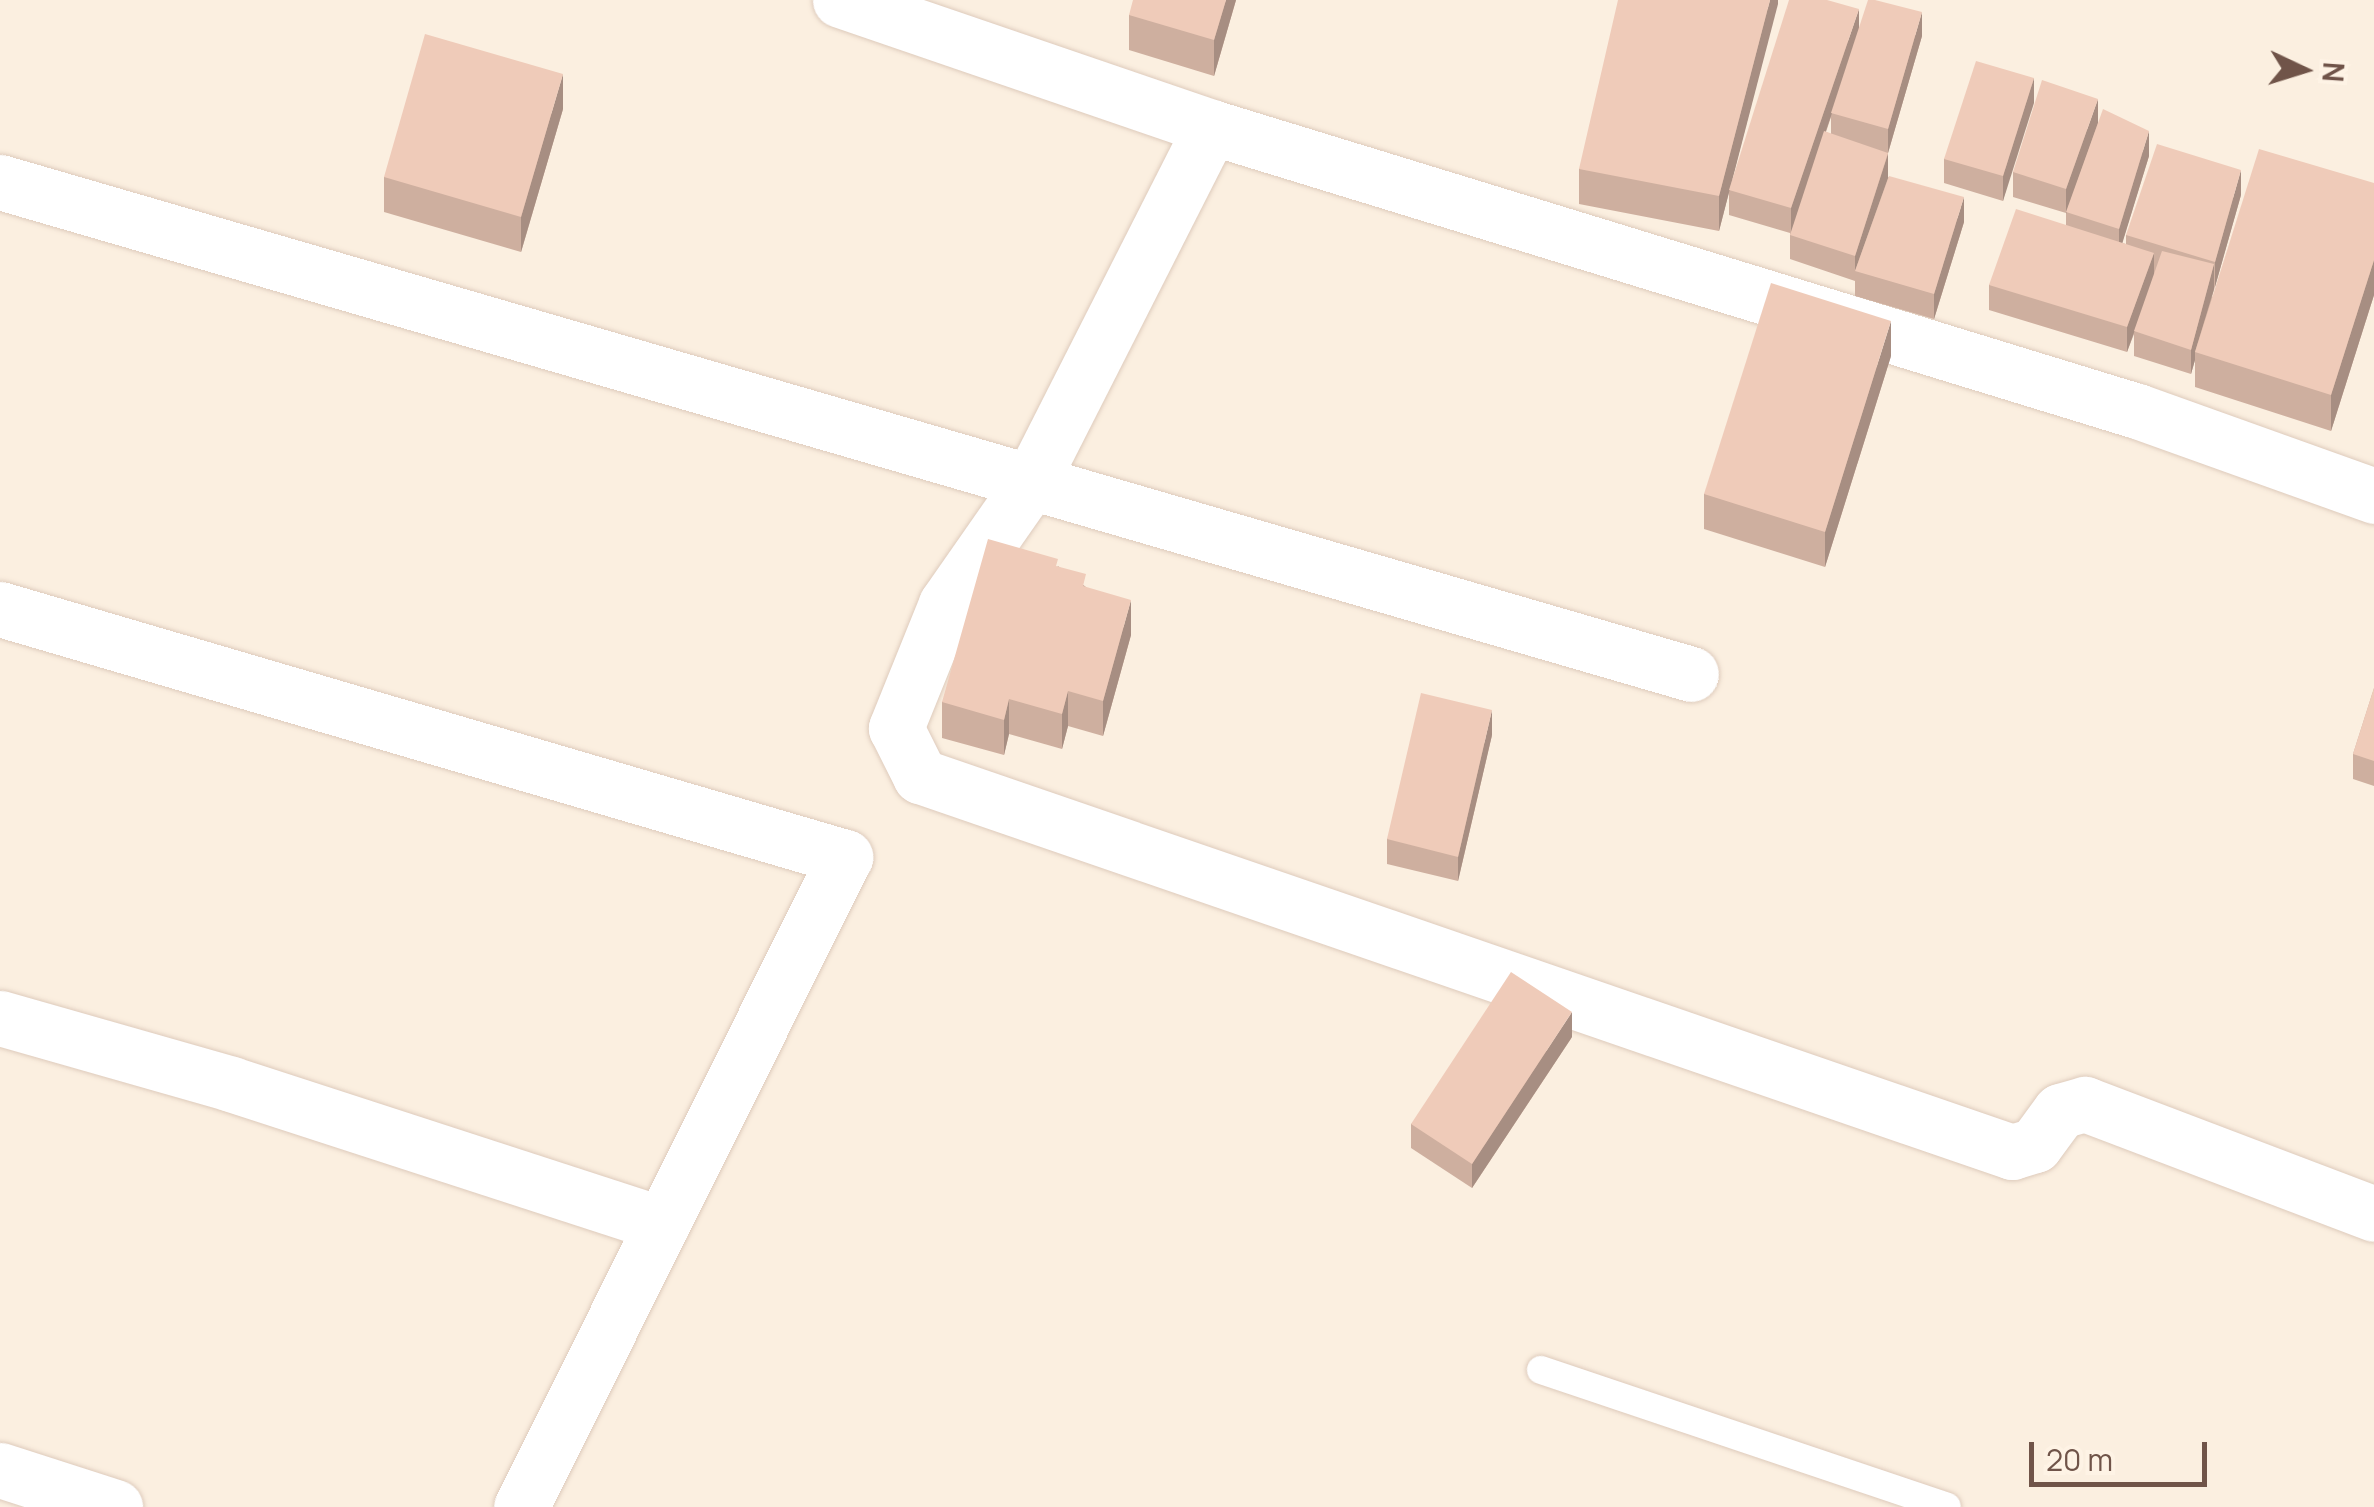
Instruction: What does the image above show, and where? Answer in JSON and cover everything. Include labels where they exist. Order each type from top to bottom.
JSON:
[{"type":"street","points":[[840,0],[1211,128],[2136,411],[2374,496]]},
{"type":"street","points":[[1211,128],[1029,485],[946,604],[896,728],[920,776],[2012,1152],[2035,1145],[2060,1112],[2085,1104],[2374,1214]]},
{"type":"street","points":[[0,182],[1029,485],[1691,674]]},
{"type":"street","points":[[0,610],[845,858],[521,1507]]},
{"type":"street","points":[[0,1018],[231,1084],[662,1224]]},
{"type":"street","points":[[0,1470],[114,1507]]},
{"type":"lane","points":[[1540,1370],[1947,1507]]},
{"type":"building","points":[[1133,0],[1226,0],[1214,40],[1129,15]]},
{"type":"building","points":[[1618,0],[1770,0],[1719,196],[1579,169]]},
{"type":"building","points":[[1789,0],[1827,0],[1859,9],[1791,208],[1729,190]]},
{"type":"building","points":[[1868,0],[1922,12],[1888,129],[1831,113]]},
{"type":"building","points":[[425,34],[563,74],[521,217],[384,177]]},
{"type":"building","points":[[1976,61],[2034,78],[2003,176],[1944,159]]},
{"type":"building","points":[[2042,80],[2098,99],[2066,189],[2013,172]]},
{"type":"building","points":[[2103,109],[2149,131],[2119,229],[2066,212]]},
{"type":"building","points":[[1824,131],[1888,153],[1855,256],[1790,235]]},
{"type":"building","points":[[2157,144],[2241,170],[2215,262],[2126,235]]},
{"type":"building","points":[[2259,149],[2374,183],[2374,260],[2331,395],[2195,352]]},
{"type":"building","points":[[1889,176],[1964,197],[1934,294],[1855,271]]},
{"type":"building","points":[[2016,209],[2154,253],[2127,327],[1989,285]]},
{"type":"building","points":[[2162,251],[2214,264],[2191,350],[2134,331]]},
{"type":"building","points":[[1771,283],[1891,321],[1825,532],[1704,494]]},
{"type":"building","points":[[988,539],[1058,559],[1056,566],[1086,574],[1083,586],[1131,600],[1103,701],[1068,691],[1062,714],[1009,699],[1004,720],[942,702]]},
{"type":"building","points":[[2374,688],[2374,761],[2353,754]]},
{"type":"building","points":[[1421,693],[1492,710],[1458,857],[1387,839]]},
{"type":"building","points":[[1511,972],[1572,1012],[1472,1164],[1411,1124]]}]
